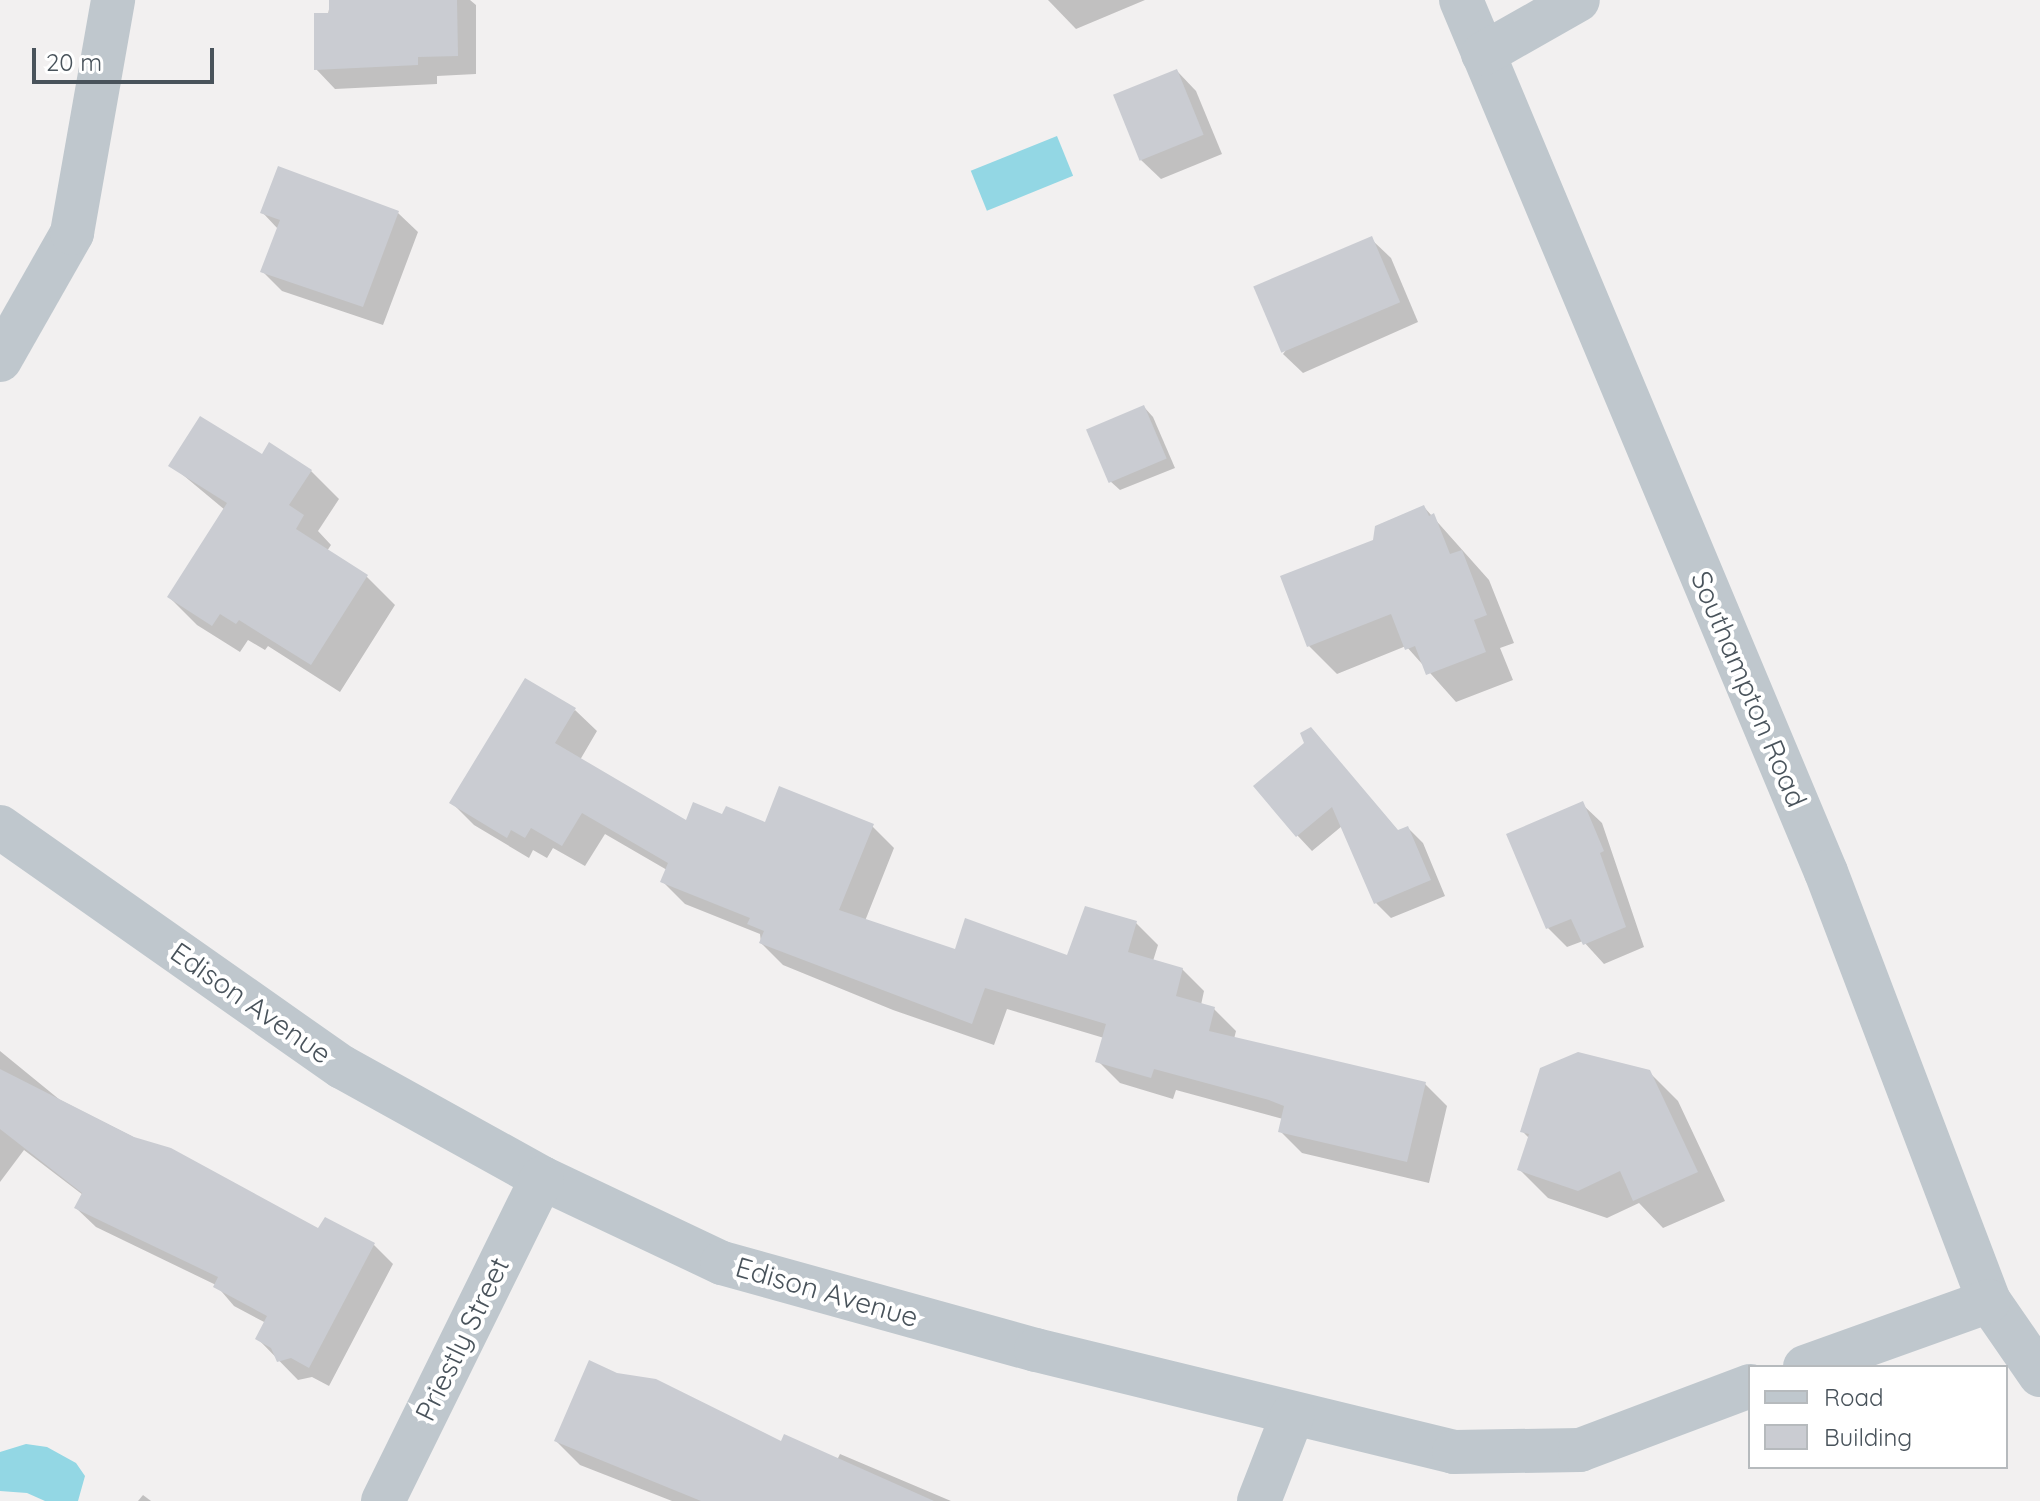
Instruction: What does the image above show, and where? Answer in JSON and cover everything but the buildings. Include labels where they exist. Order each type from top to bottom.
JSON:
[{"type":"street","points":[[0,360],[72,233],[113,0]]},
{"type":"street","name":"Southampton Road","points":[[1461,0],[1826,872],[1989,1301],[2040,1375]]},
{"type":"street","points":[[1483,54],[1578,0]]},
{"type":"street","name":"Edison Avenue","points":[[0,827],[342,1067],[542,1178],[722,1263],[1036,1350],[1454,1452],[1580,1450],[1748,1387]]},
{"type":"street","name":"Priestly Street","points":[[383,1501],[542,1178]]},
{"type":"street","points":[[1811,1365],[1989,1301]]},
{"type":"street","points":[[1259,1501],[1293,1414]]},
{"type":"water","points":[[1057,136],[1073,176],[987,211],[971,171]]},
{"type":"water","points":[[26,1444],[47,1447],[76,1463],[85,1476],[78,1501],[45,1501],[27,1493],[0,1491],[0,1452]]}]
